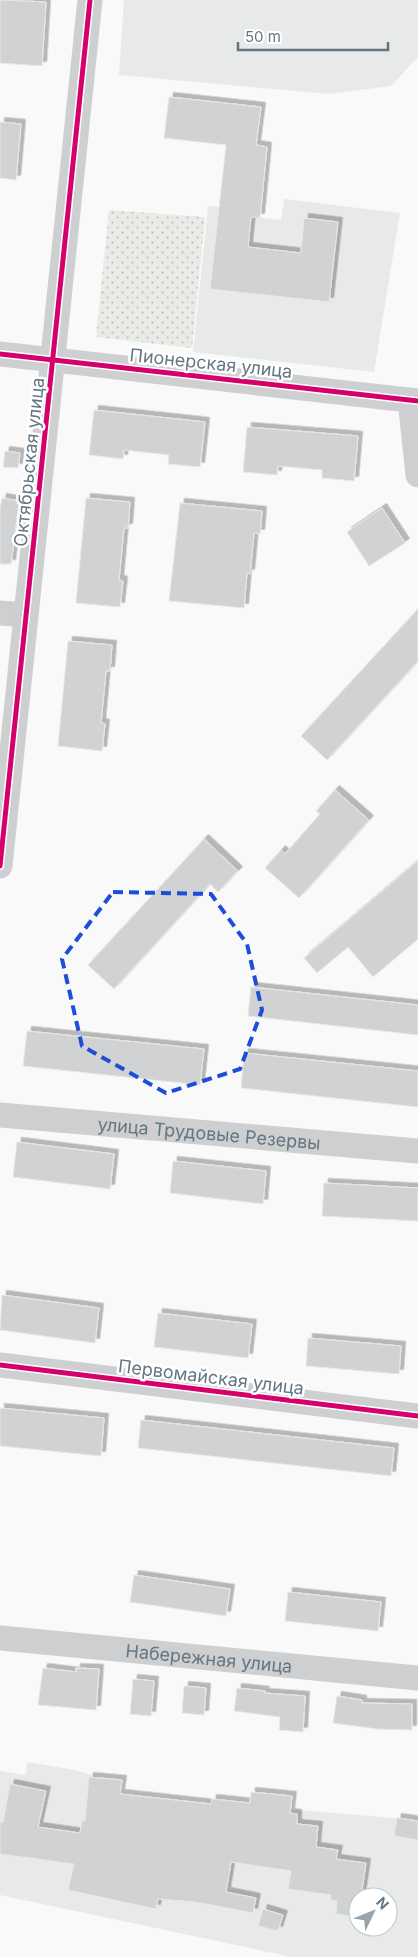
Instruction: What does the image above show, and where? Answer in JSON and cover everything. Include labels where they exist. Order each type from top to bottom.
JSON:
[{"type":"street","name":"Октябрьская улица","points":[[1,854],[90,0]]},
{"type":"street","name":"Пионерская улица","points":[[0,354],[414,401],[418,475]]},
{"type":"street","points":[[0,612],[26,616]]},
{"type":"street","name":"улица Трудовые Резервы","points":[[0,1115],[418,1151]]},
{"type":"street","name":"Первомайская улица","points":[[0,1365],[418,1416]]},
{"type":"street","name":"Набережная улица","points":[[0,1638],[418,1678]]},
{"type":"highlighted area","points":[[113,892],[211,894],[247,944],[262,1010],[240,1069],[166,1093],[82,1046],[62,959]]},
{"type":"shaded area","points":[[124,0],[418,0],[418,57],[391,86],[328,94],[119,75]]},
{"type":"shaded area","points":[[284,199],[400,213],[374,372],[193,352],[208,206],[220,207],[253,217],[281,220]]},
{"type":"shaded area","points":[[109,210],[205,217],[192,348],[96,337]]},
{"type":"shaded area","points":[[27,1762],[75,1770],[101,1778],[122,1780],[121,1794],[211,1804],[212,1799],[237,1802],[249,1806],[418,1820],[418,1957],[292,1957],[0,1895],[0,1771],[26,1775]]},
{"type":"building","points":[[0,0],[46,2],[42,66],[0,63]]},
{"type":"building","points":[[169,97],[261,107],[256,145],[267,147],[260,218],[251,217],[248,247],[301,253],[304,218],[338,222],[329,302],[210,289],[226,145],[164,138]]},
{"type":"building","points":[[0,122],[21,124],[16,180],[0,178]]},
{"type":"building","points":[[94,410],[205,422],[200,467],[168,464],[169,455],[124,450],[123,459],[89,455]]},
{"type":"building","points":[[247,427],[358,436],[354,481],[322,478],[322,470],[278,466],[277,475],[243,472]]},
{"type":"building","points":[[5,451],[20,453],[18,468],[3,467]]},
{"type":"building","points":[[2,498],[19,501],[11,564],[0,564],[0,508]]},
{"type":"building","points":[[86,498],[130,502],[128,528],[124,528],[119,580],[123,581],[120,607],[76,603]]},
{"type":"building","points":[[180,503],[262,511],[260,534],[254,533],[250,574],[247,573],[244,608],[169,601]]},
{"type":"building","points":[[382,508],[405,543],[369,566],[347,532]]},
{"type":"building","points":[[418,609],[418,661],[327,760],[301,736]]},
{"type":"building","points":[[68,641],[112,645],[110,671],[106,671],[101,723],[105,724],[102,751],[58,746]]},
{"type":"building","points":[[335,790],[369,820],[299,898],[265,868],[281,850],[285,854],[320,814],[316,811]]},
{"type":"building","points":[[204,839],[238,871],[218,892],[210,884],[114,989],[88,965]]},
{"type":"building","points":[[418,861],[418,939],[373,977],[348,947],[317,973],[304,958]]},
{"type":"building","points":[[251,987],[418,1005],[418,1035],[248,1016]]},
{"type":"building","points":[[27,1031],[204,1049],[200,1085],[23,1066]]},
{"type":"building","points":[[244,1053],[418,1071],[418,1107],[241,1088]]},
{"type":"building","points":[[17,1142],[114,1154],[110,1189],[13,1177]]},
{"type":"building","points":[[173,1161],[266,1171],[263,1204],[170,1193]]},
{"type":"building","points":[[324,1183],[418,1188],[418,1221],[322,1216]]},
{"type":"building","points":[[2,1295],[99,1308],[95,1343],[0,1330]]},
{"type":"building","points":[[158,1313],[252,1324],[248,1358],[154,1347]]},
{"type":"building","points":[[308,1338],[401,1346],[399,1374],[306,1366]]},
{"type":"building","points":[[0,1408],[104,1418],[101,1456],[0,1446]]},
{"type":"building","points":[[141,1420],[394,1448],[391,1476],[138,1448]]},
{"type":"building","points":[[134,1575],[230,1589],[226,1616],[130,1602]]},
{"type":"building","points":[[288,1592],[381,1602],[378,1631],[285,1621]]},
{"type":"building","points":[[43,1668],[76,1672],[76,1668],[99,1669],[96,1710],[38,1705]]},
{"type":"building","points":[[133,1679],[154,1681],[151,1716],[130,1714]]},
{"type":"building","points":[[184,1686],[206,1688],[204,1715],[182,1713]]},
{"type":"building","points":[[237,1688],[265,1691],[264,1693],[305,1696],[303,1732],[279,1730],[280,1717],[234,1711]]},
{"type":"building","points":[[337,1696],[362,1700],[362,1703],[412,1704],[412,1730],[377,1729],[333,1723]]},
{"type":"building","points":[[89,1777],[122,1780],[120,1794],[211,1804],[212,1799],[250,1803],[251,1792],[292,1796],[290,1813],[297,1814],[297,1824],[318,1826],[316,1847],[338,1850],[336,1859],[366,1863],[362,1887],[348,1887],[348,1916],[336,1914],[337,1901],[330,1900],[331,1895],[288,1889],[291,1871],[231,1862],[226,1892],[256,1898],[253,1913],[196,1902],[158,1899],[156,1909],[68,1890],[74,1864],[0,1854],[0,1822],[3,1822],[10,1784],[46,1791],[38,1827],[80,1833],[82,1820],[85,1821]]},
{"type":"building","points":[[397,1818],[418,1821],[418,1840],[394,1836]]},
{"type":"building","points":[[263,1909],[283,1915],[278,1931],[258,1926]]},
{"type":"cycle path","points":[[0,866],[90,0]]},
{"type":"cycle path","points":[[0,354],[418,401]]},
{"type":"cycle path","points":[[0,1365],[418,1416]]}]
